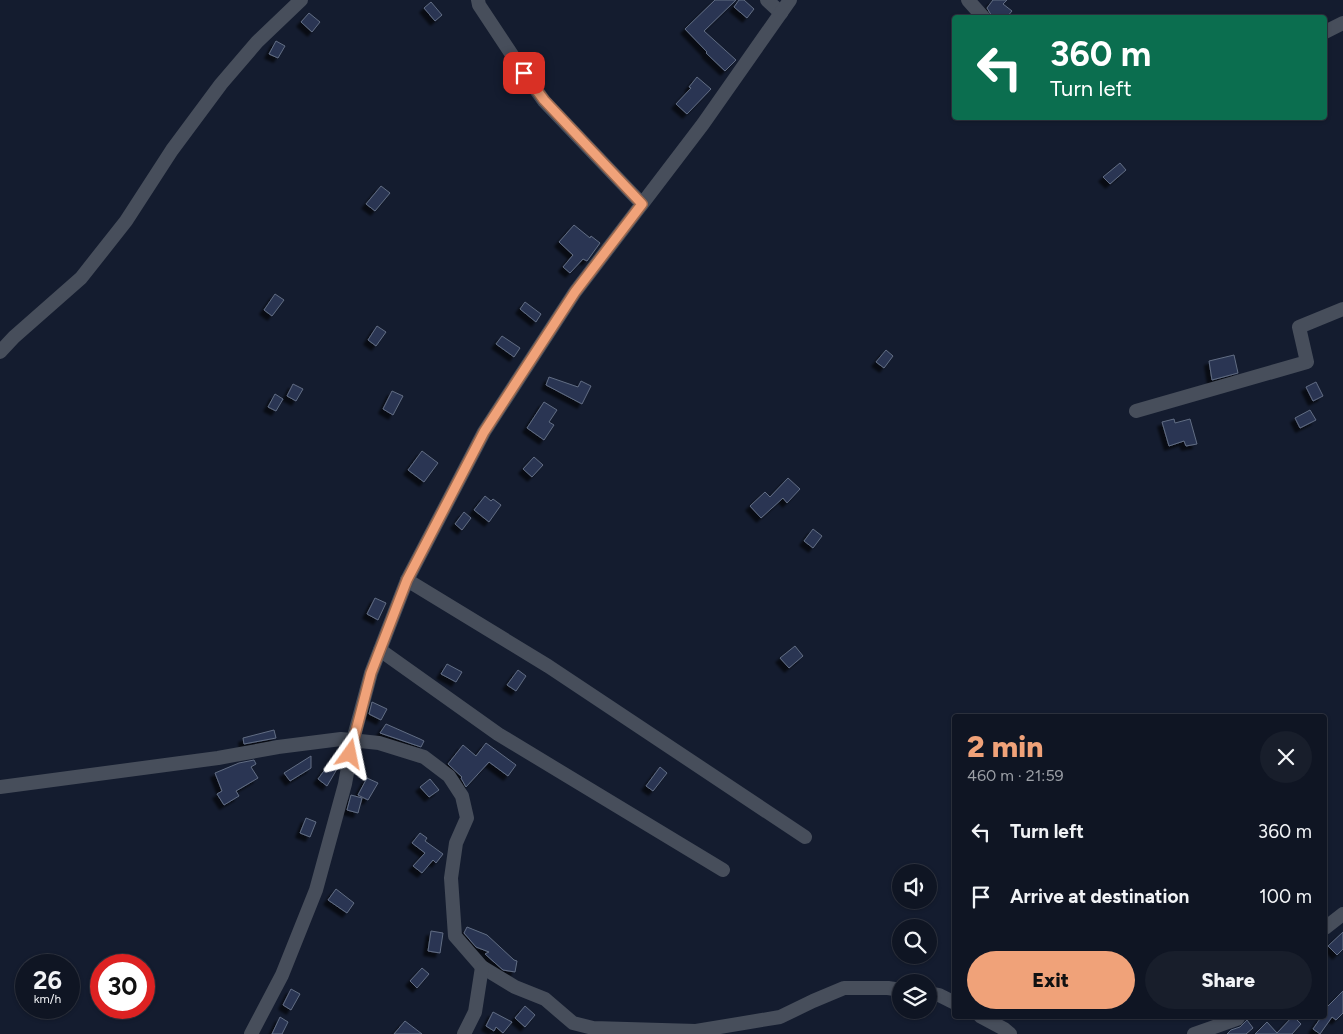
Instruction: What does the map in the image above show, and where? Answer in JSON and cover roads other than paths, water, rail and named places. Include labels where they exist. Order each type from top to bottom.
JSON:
[{"type":"street","points":[[0,352],[14,336],[81,278],[126,221],[172,150],[221,84],[257,42],[301,0]]},
{"type":"street","points":[[478,0],[479,5],[544,100],[642,204]]},
{"type":"street","points":[[767,0],[781,13]]},
{"type":"street","points":[[251,1034],[282,975],[316,890],[345,784],[353,740],[371,673],[407,580],[484,432],[575,292],[708,116],[790,0]]},
{"type":"street","points":[[968,0],[981,15]]},
{"type":"street","points":[[1327,31],[1343,23]]},
{"type":"street","points":[[1136,411],[1307,362],[1300,327],[1343,309]]},
{"type":"street","points":[[407,580],[548,666],[805,837]]},
{"type":"street","points":[[380,650],[498,734],[723,870]]},
{"type":"street","points":[[0,787],[218,758],[296,744],[341,739],[379,743],[424,757],[449,776],[462,796],[467,818],[456,843],[452,878],[454,936],[482,967],[515,987],[545,999],[572,1023],[593,1028],[696,1031],[780,1017],[813,1000],[844,988],[892,989]]},
{"type":"street","points":[[1327,926],[1343,914]]},
{"type":"street","points":[[464,1034],[475,1012],[482,967]]},
{"type":"street","points":[[937,994],[952,1001]]},
{"type":"street","points":[[986,1019],[1010,1034]]},
{"type":"street","points":[[1194,1034],[1237,1019]]}]
